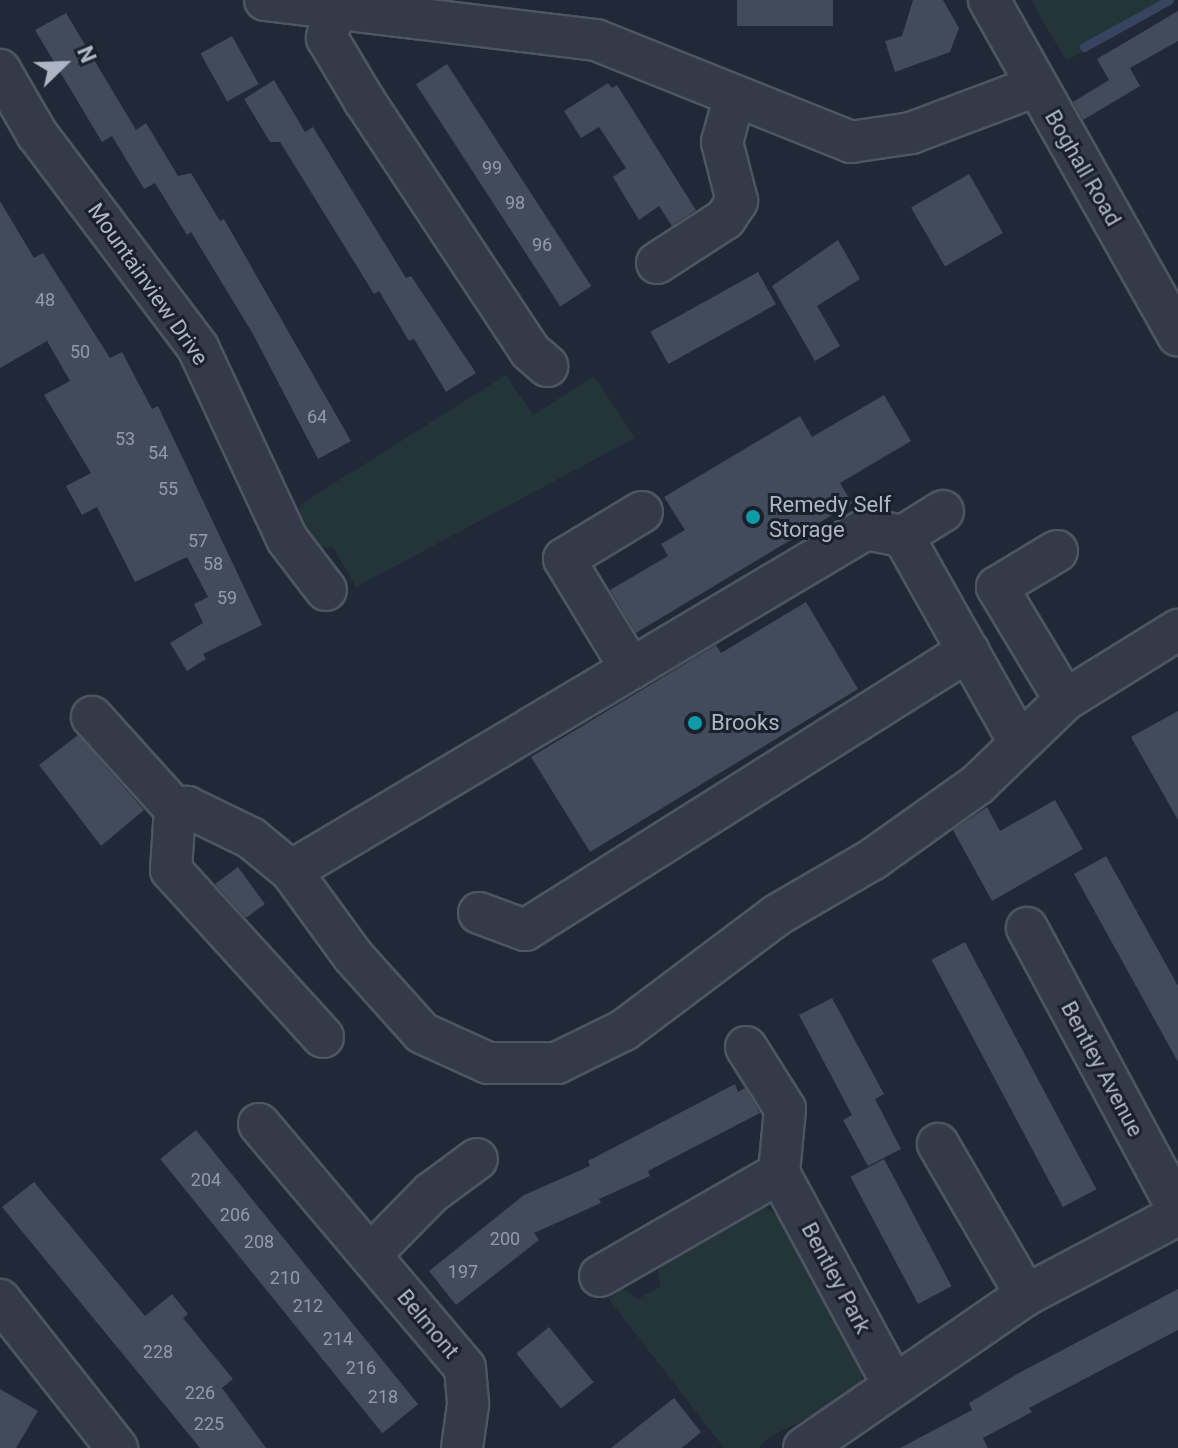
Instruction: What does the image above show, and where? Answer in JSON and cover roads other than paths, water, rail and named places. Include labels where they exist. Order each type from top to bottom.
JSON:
[{"type":"street","points":[[265,0],[333,12],[596,40],[734,99],[851,142],[870,142],[911,133],[1036,86]]},
{"type":"street","name":"Boghall Road","points":[[989,0],[1178,335]]},
{"type":"street","points":[[333,12],[327,38],[364,100],[530,351],[547,366]]},
{"type":"street","name":"Mountainview Drive","points":[[0,70],[37,134],[198,348],[287,539],[326,590]]},
{"type":"street","points":[[657,263],[725,219],[737,201],[722,142],[734,99]]},
{"type":"street","points":[[291,871],[866,529],[903,536],[943,511]]},
{"type":"street","points":[[631,669],[564,559],[642,512]]},
{"type":"street","points":[[903,536],[1019,742]]},
{"type":"street","points":[[1057,551],[997,587],[1065,700]]},
{"type":"street","points":[[323,1037],[171,870],[174,823],[187,807],[251,838],[291,871],[353,956],[422,1033],[488,1063],[557,1063],[624,1030],[777,915],[873,859],[978,784],[1065,700],[1178,630]]},
{"type":"street","points":[[479,913],[525,930],[968,651]]},
{"type":"street","points":[[92,717],[181,816]]},
{"type":"street","name":"Bentley Avenue","points":[[1027,928],[1178,1212]]},
{"type":"street","points":[[600,1276],[779,1173],[785,1109],[746,1047]]},
{"type":"street","name":"Belmont","points":[[259,1124],[465,1368],[468,1405],[462,1448]]},
{"type":"street","points":[[938,1144],[1026,1295]]},
{"type":"street","points":[[370,1255],[431,1193],[477,1159]]},
{"type":"street","name":"Bentley Park","points":[[779,1173],[893,1384]]},
{"type":"street","points":[[804,1448],[1026,1295],[1178,1212]]},
{"type":"street","points":[[0,1300],[117,1448]]},
{"type":"waterway","points":[[1084,47],[1169,0]]},
{"type":"place","name":"Remedy Self Storage","points":[[753,517]]},
{"type":"place","name":"Brooks","points":[[695,723]]}]
